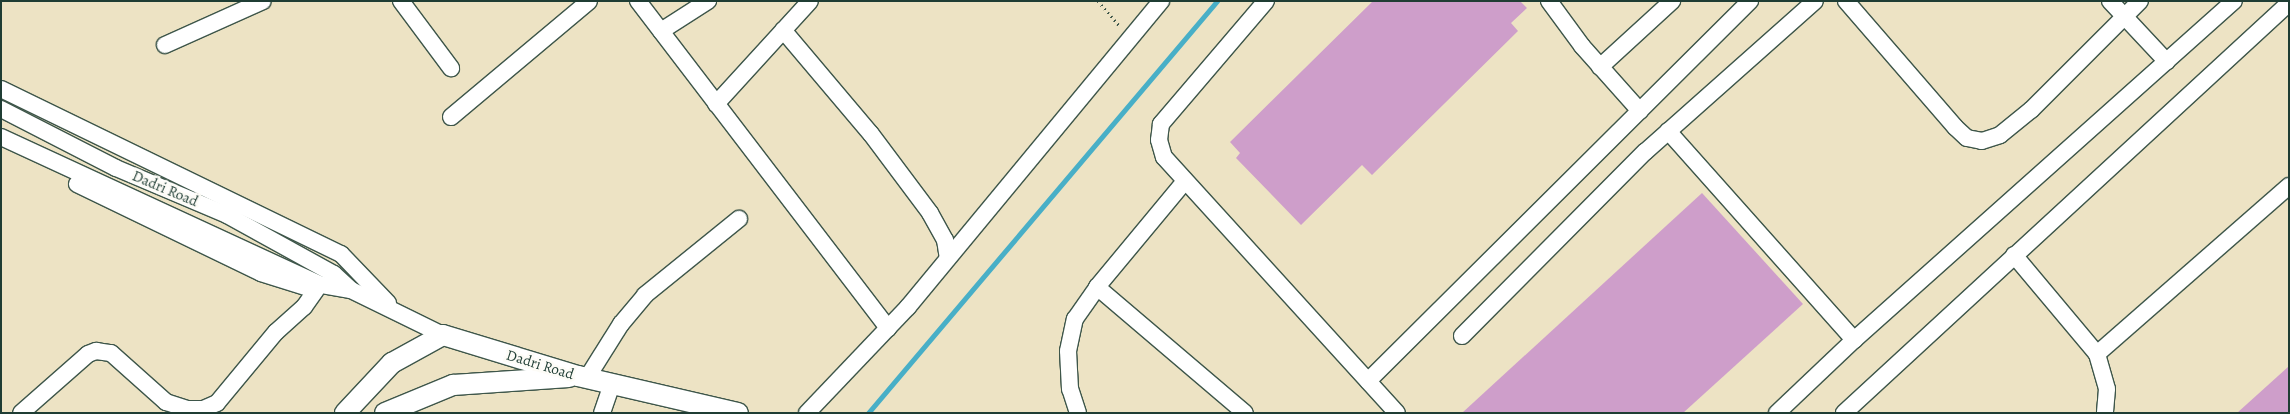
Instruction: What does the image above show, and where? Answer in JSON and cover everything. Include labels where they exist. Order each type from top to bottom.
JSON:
[{"type":"main road","name":"Dadri Road","points":[[443,335],[583,377],[738,413]]},
{"type":"main road","points":[[346,413],[392,363],[443,335]]},
{"type":"main road","points":[[385,413],[453,385],[583,377]]},
{"type":"street","points":[[165,45],[263,1]]},
{"type":"street","points":[[401,1],[451,68]]},
{"type":"street","points":[[452,117],[589,1]]},
{"type":"street","points":[[638,1],[888,328]]},
{"type":"street","points":[[661,31],[708,1]]},
{"type":"street","points":[[716,104],[810,1]]},
{"type":"street","points":[[806,413],[888,328],[1161,1]]},
{"type":"street","points":[[1266,1],[1161,124],[1159,140],[1164,157],[1397,413]]},
{"type":"street","points":[[1549,1],[1600,67],[1640,111]]},
{"type":"street","points":[[1600,67],[1672,1]]},
{"type":"street","points":[[1368,381],[1750,1]]},
{"type":"street","points":[[1462,336],[1668,131],[1815,1]]},
{"type":"street","points":[[1846,1],[1955,127],[1967,138],[1982,141],[2000,135],[2031,110],[2140,1]]},
{"type":"street","points":[[2110,1],[2167,62]]},
{"type":"street","points":[[1777,413],[1854,340],[2234,1]]},
{"type":"street","points":[[1844,413],[2289,3]]},
{"type":"street","points":[[783,30],[871,134],[930,213],[945,240],[948,258]]},
{"type":"street","points":[[1,89],[341,254],[395,310]]},
{"type":"street","name":"Dadri Road","points":[[1,109],[116,168],[227,215],[334,274],[351,290]]},
{"type":"street","points":[[1668,131],[1854,340]]},
{"type":"street","name":"Dadri Road","points":[[1,137],[290,271],[322,285],[351,290],[443,335]]},
{"type":"street","points":[[1,146],[261,273],[316,290],[371,299]]},
{"type":"street","points":[[1078,413],[1070,389],[1068,351],[1075,319],[1096,286],[1185,181]]},
{"type":"street","points":[[2097,354],[2289,186]]},
{"type":"street","points":[[583,377],[621,324],[645,295],[739,219]]},
{"type":"street","points":[[2014,255],[2097,354],[2107,389],[2105,413]]},
{"type":"street","points":[[1096,286],[1246,413]]},
{"type":"street","points":[[20,413],[88,354],[96,352],[111,353],[166,402],[187,409],[203,409],[217,403],[276,332],[304,308],[316,290]]},
{"type":"street","points":[[602,413],[612,384]]},
{"type":"path","points":[[1098,1],[1131,38]]},
{"type":"building","points":[[1373,1],[1520,1],[1527,8],[1511,23],[1518,31],[1372,175],[1362,165],[1301,225],[1236,158],[1240,153],[1230,142]]},
{"type":"building","points":[[1702,193],[1803,304],[1683,413],[1462,413]]},
{"type":"building","points":[[2289,366],[2289,413],[2237,413]]},
{"type":"waterway","points":[[868,413],[1217,1]]}]
